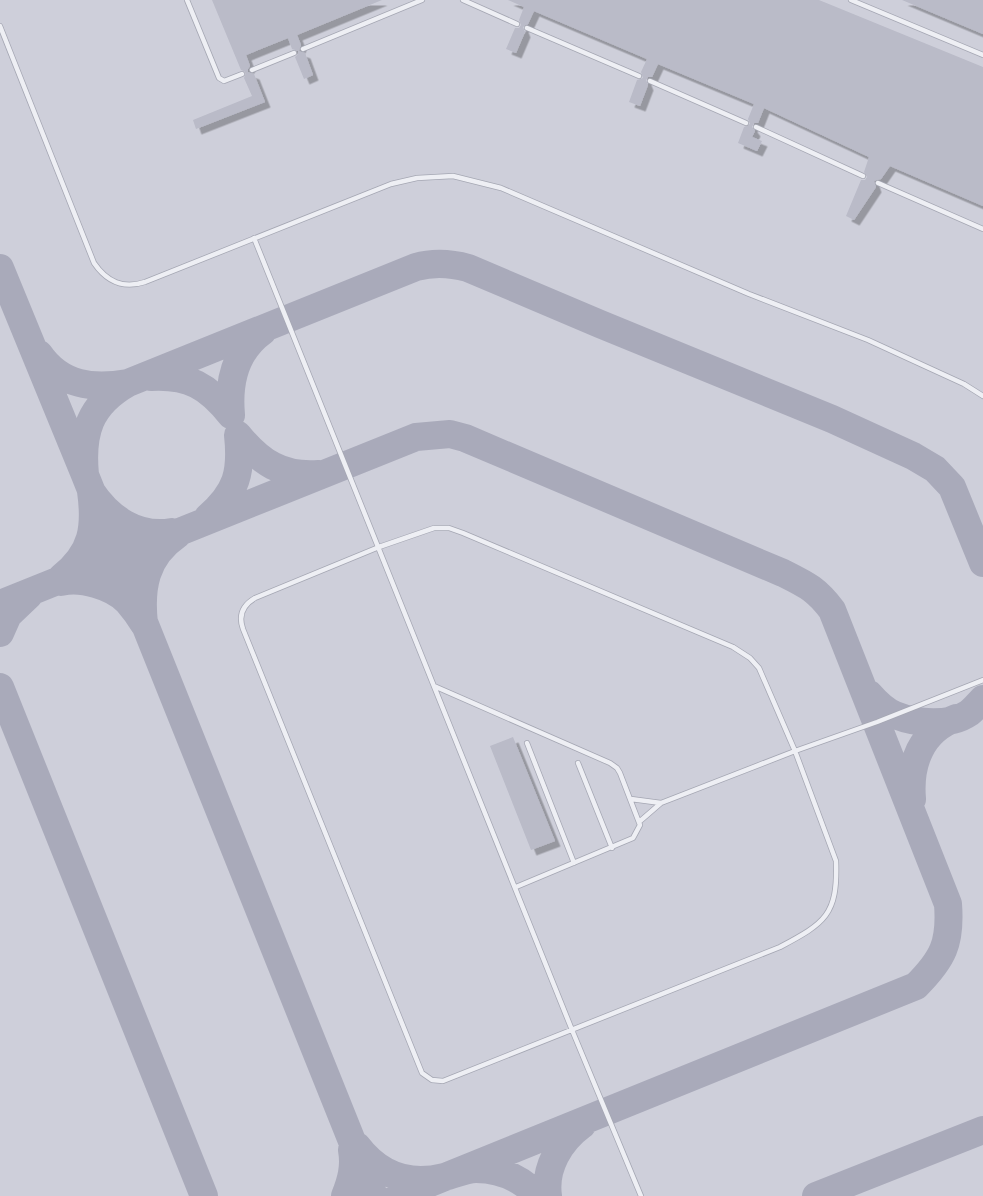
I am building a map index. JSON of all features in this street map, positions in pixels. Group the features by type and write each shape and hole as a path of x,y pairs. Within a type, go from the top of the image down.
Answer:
{"lane":[{"path":"188,0 219,78 224,81 243,74"},
{"path":"303,49 422,0"},
{"path":"463,0 517,24"},
{"path":"851,0 983,55"},
{"path":"0,26 94,263 108,279 119,284 136,284 391,184 436,176 465,178 501,188 749,294 868,340 964,384 983,396"},
{"path":"526,28 639,76"},
{"path":"252,70 294,53"},
{"path":"650,81 746,123"},
{"path":"756,127 863,176"},
{"path":"878,183 983,229"},
{"path":"254,238 572,1030 641,1196"},
{"path":"434,528 456,530 733,647 750,658 759,669 795,751 836,861 836,893 825,918 811,931 780,947 448,1080 432,1080 422,1072 241,623 242,610 250,601 379,547 434,528"},
{"path":"639,822 661,803 983,680"},
{"path":"434,686 610,763 620,773 639,822 640,829 633,838 516,886"},
{"path":"527,743 574,863"},
{"path":"578,763 612,848"},
{"path":"630,799 661,803"}],"shaded area":[{"path":"0,0 983,0 983,1196 0,1196"}],"building":[{"path":"212,0 382,0 297,35 301,45 299,51 305,53 313,75 304,79 295,57 298,51 292,49 288,38 246,55 250,66 248,72 254,74 265,102 196,129 193,120 252,96 244,78 246,72 241,70"},
{"path":"508,0 819,0 983,67 983,206 890,166 881,179 874,181 876,187 854,220 846,216 861,180 867,177 864,172 869,157 764,108 758,123 754,123 752,127 755,131 752,137 762,141 757,151 738,143 744,127 750,124 748,119 754,104 658,64 652,77 646,80 648,85 640,106 629,102 637,80 643,78 641,72 647,59 534,11 528,24 523,27 525,32 516,53 506,49 515,28 521,25 519,20 524,7"},
{"path":"902,0 983,0 983,34"},
{"path":"513,737 555,841 531,850 490,746"}],"taxiway":[{"path":"85,475 85,446 90,422 104,401 128,383 416,267 448,264 468,268 832,419 913,456 935,469 952,487 983,563"},
{"path":"0,268 374,1196"},
{"path":"231,415 232,379 235,368 246,348 263,331"},
{"path":"39,354 57,373 79,383 102,386 128,383"},
{"path":"151,377 176,378 197,384 223,405 231,415"},
{"path":"0,604 416,437 450,434 465,438 783,573 810,588 832,610 948,904 946,940 933,967 916,986 398,1196"},
{"path":"208,517 225,499 235,481 239,460 238,435 255,453 273,466 294,473 319,474"},
{"path":"62,577 80,558 90,538 93,516 91,491 106,510 125,524 147,532 172,532"},
{"path":"61,582 87,582 113,591 127,601 144,624 144,586 151,563 166,544 177,535"},
{"path":"0,633 8,615 29,595"},
{"path":"0,687 204,1196"},
{"path":"869,694 884,709 895,715 923,722 943,722 961,717 969,713 983,699"},
{"path":"912,799 913,773 920,750 934,731 956,718"},
{"path":"548,1196 547,1186 555,1156 567,1139 582,1125"},
{"path":"816,1196 983,1130"},
{"path":"357,1146 375,1164 396,1176 419,1180 448,1176 468,1170 485,1169 510,1176 538,1196"},
{"path":"345,1196 352,1174 352,1150"}]}
